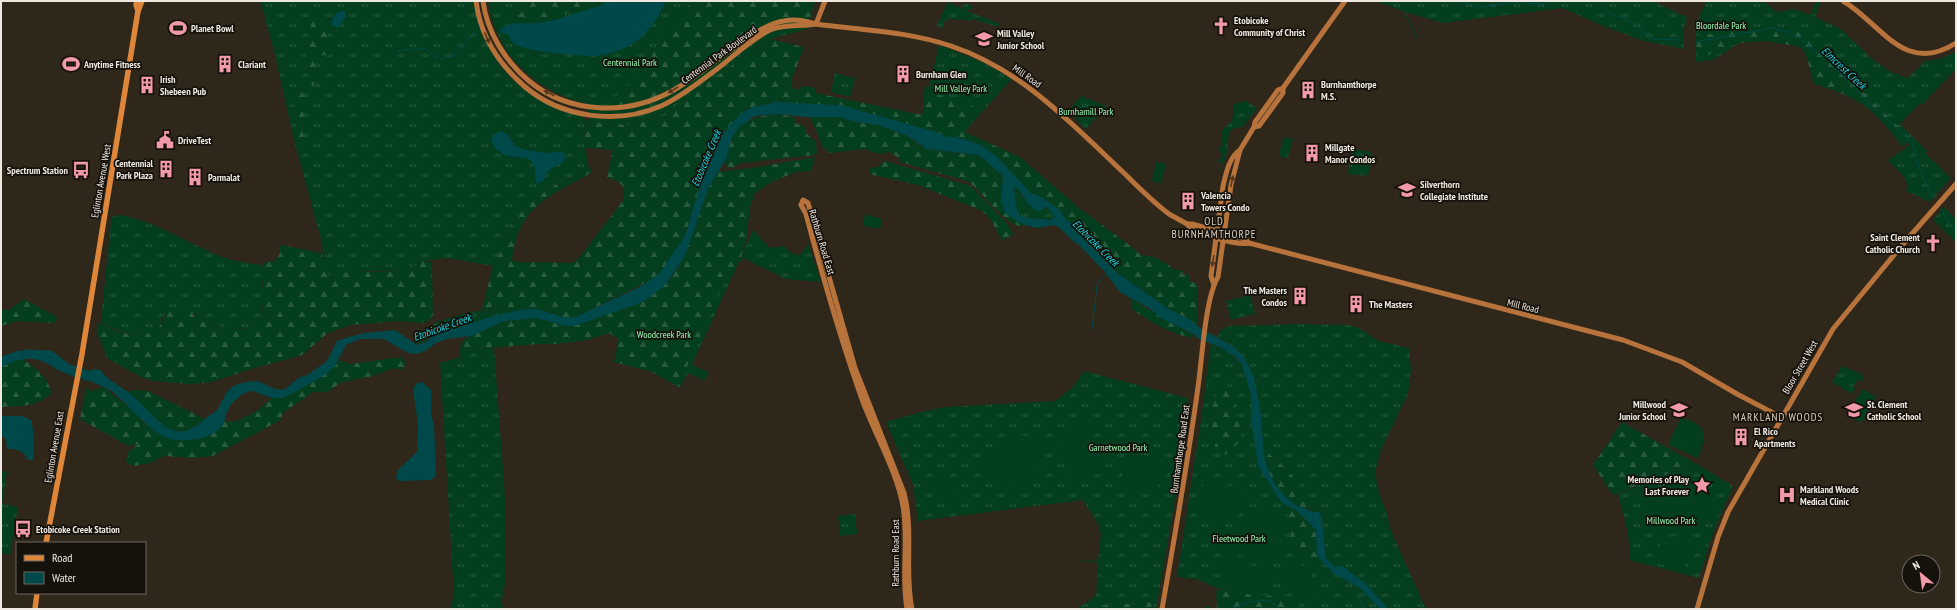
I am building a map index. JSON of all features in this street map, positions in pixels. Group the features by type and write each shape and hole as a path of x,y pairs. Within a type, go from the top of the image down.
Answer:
{"main road":[{"name":"Eglinton Avenue West","path":"137,1 136,6 138,11"},
{"name":"Eglinton Avenue West","path":"82,354 138,11 142,1"},
{"name":"Eglinton Avenue East","path":"46,542 82,354"},
{"path":"34,609 37,594"}],"street":[{"name":"Centennial Park Boulevard","path":"476,1 481,23 488,42 503,65 515,78 528,89 555,105 577,113 596,116 628,115 660,106 700,82 764,33 784,26 816,24"},
{"name":"Centennial Park Boulevard","path":"484,1 488,22 498,45 524,77 539,88 558,98 580,105 602,108 632,106 657,99 672,91 755,34 774,24 793,20 808,20 816,24"},
{"path":"816,24 825,1"},
{"path":"1214,284 1218,277 1231,185 1240,150 1254,127 1255,122 1278,90 1283,88 1345,1"},
{"path":"1843,1 1856,9 1894,44 1907,51 1933,53 1944,50 1956,43"},
{"name":"Mill Road","path":"816,24 920,38 958,48 986,60 1026,85 1048,102 1161,208 1187,224 1245,239 1248,243"},
{"path":"1214,284 1211,276 1227,171 1235,154 1240,150"},
{"name":"Bloor Street West","path":"1697,609 1718,537 1728,512 1781,417 1833,329 1956,184"},
{"name":"Rathburn Road East","path":"907,609 904,587 904,517 900,490 864,404 843,345 806,214 801,205 803,200 808,203 855,368 904,493 908,514 908,577 912,609"},
{"name":"Mill Road","path":"1187,224 1190,229 1224,240 1244,244 1248,243 1645,347 1682,362 1737,394 1781,417"},
{"name":"Burnhamthorpe Road East","path":"1162,609 1183,491 1202,353 1214,284"}],"green space":[{"path":"260,1 475,1 480,23 488,44 510,77 525,90 542,101 562,110 584,116 585,146 589,168 548,189 520,212 493,266 447,258 423,261 406,272 371,271 328,275 324,269 322,243 293,136 275,55"},
{"name":"Centennial Park","path":"488,1 815,1 807,29 770,39 683,99 665,116 628,125 590,122 585,103 572,100 555,92 527,74 517,64 501,42 495,29"},
{"path":"519,1 597,1 594,4 559,16 519,22"},
{"path":"693,1 815,1 810,18 777,18 762,26 712,61 654,98 630,105 607,105 648,65 659,39"},
{"name":"Bloordale Park","path":"1375,1 1652,1 1687,17 1684,30 1684,49 1644,41 1605,27 1563,8 1443,23 1405,12 1418,38 1417,39 1403,11"},
{"name":"Bloordale Park","path":"1707,1 1764,1 1776,12 1795,9 1810,15 1816,1 1821,1 1815,17 1841,29 1871,58 1891,72 1908,78 1925,61 1940,59 1955,52 1956,69 1922,105 1920,103 1900,124 1927,151 1925,153 1951,178 1930,202 1906,191 1907,186 1902,174 1888,160 1910,145 1844,84 1816,62 1791,39 1744,40 1713,60 1696,62 1695,45 1697,23"},
{"path":"948,2 965,10 962,6 963,4 970,4 973,8 967,11 1000,24 998,27 974,19 967,21 962,18 960,21 949,18 945,21 942,29 937,25"},
{"path":"312,20 323,26 332,46 330,55 322,55 316,59 315,81 312,88 306,50"},
{"path":"1782,27 1801,31 1910,138 1903,147 1883,123 1865,106 1844,94 1814,84 1806,55 1802,47 1764,41 1739,43 1698,59 1695,36"},
{"path":"770,39 804,47 791,81 793,89 797,90 803,86 815,88 816,93 922,115 925,103 924,92 954,99 982,111 965,132 1020,157 1079,208 1132,247 1140,255 1155,257 1169,265 1172,269 1183,271 1182,274 1190,275 1190,281 1198,285 1197,326 1189,319 1170,310 1116,272 1077,227 1066,220 1060,210 1041,197 1031,193 996,156 979,144 957,137 946,137 940,133 840,105 776,102 753,107 747,110 739,115 724,132 699,189 685,236 659,275 576,317 568,318 552,314 546,309 554,305 552,304 537,307 482,310 493,266 520,212 548,189 589,168 592,170 589,174 548,197 528,216 515,242 512,260 519,262 572,263 578,259 623,201 623,187 619,182 607,177 613,150 586,148 584,118 590,122 628,125 665,116 683,99"},
{"name":"Mill Valley Park","path":"939,45 982,62 1012,79 965,131 922,116 925,87 929,87"},
{"path":"835,73 855,78 850,97 831,92"},
{"path":"302,92 306,97 301,110 305,115 299,120 304,136 300,140 296,127 300,115 294,103"},
{"name":"Burnhamill Park","path":"1081,96 1107,106 1086,129 1068,111"},
{"path":"1246,101 1257,108 1243,127 1233,129 1230,132 1226,157 1218,175 1222,162 1216,161 1220,159 1222,155 1218,149 1221,146 1221,131 1232,121 1234,104"},
{"path":"779,114 794,117 795,123 804,126 806,133 816,142 817,153 814,155 741,163 730,169 724,162 730,141 739,128 750,120"},
{"path":"810,117 840,117 857,122 878,125 908,136 921,147 931,150 979,155 1003,176 1001,201 1024,226 1017,226 1002,216 973,185 967,181 900,162 899,158 890,152 879,154 864,149 830,153 823,147"},
{"path":"1284,137 1293,139 1288,157 1286,158 1280,156 1279,154"},
{"path":"1352,149 1372,152 1368,176 1348,174"},
{"path":"815,157 811,171 795,172 770,183 755,193 750,207 746,242 741,257 742,260 727,276 683,376 677,385 650,371 614,362 619,339 609,333 588,340 556,344 465,350 462,356 459,356 461,344 465,339 504,321 536,318 558,324 627,308 671,277 685,256 708,189 718,172"},
{"path":"885,161 971,186 1007,224 1014,234 1002,240 989,217 980,210 918,185 869,174 870,168 878,167"},
{"path":"1156,162 1166,164 1161,183 1152,181"},
{"path":"1014,185 1018,188 1026,200 1045,208 1052,212 1055,216 1051,220 1024,217 1020,215 1016,207"},
{"path":"1944,207 1956,219 1956,242 1933,220"},
{"path":"865,214 882,219 880,229 863,226"},
{"path":"120,215 147,222 223,257 262,265 261,278 264,294 261,323 253,327 237,329 196,320 195,314 164,315 156,333 141,335 121,331 101,322 111,220 113,216"},
{"path":"753,230 770,248 784,246 791,253 800,255 808,244 821,282 786,279 741,257"},
{"path":"282,245 322,253 324,269 328,275 352,272 406,272 423,261 431,262 433,315 429,321 421,323 398,321 351,325 328,333 302,355 212,382 191,384 153,381 141,377 107,358 98,335 97,323 127,334 151,333 156,332 168,311 175,308 191,309 196,320 229,328 237,329 253,327 261,323 264,294 261,275 262,267 264,263 276,260 280,253 279,248"},
{"name":"Woodcreek Park","path":"741,257 692,365 708,372 705,381 688,373 680,388 650,371 614,362 619,338 615,336"},
{"path":"1250,295 1255,314 1231,320 1226,301"},
{"path":"1130,298 1168,321 1192,333 1193,337 1180,335 1144,317 1132,309"},
{"path":"24,299 57,317 55,323 18,321 1,326 1,309 9,310"},
{"path":"554,305 546,309 548,312 527,309 504,314 434,335 421,344 413,343 413,335 439,321 470,312"},
{"name":"Fleetwood Park","path":"1298,324 1348,325 1359,328 1379,341 1409,348 1411,370 1408,394 1381,450 1375,472 1379,493 1386,511 1391,531 1426,609 1218,609 1219,589 1196,579 1177,577 1211,343 1230,353 1245,369 1251,394 1251,421 1258,466 1279,499 1289,507 1316,552 1331,565 1326,559 1322,519 1281,480 1264,460 1260,409 1254,380 1249,367 1241,355 1231,345 1217,337 1221,330 1229,326"},
{"path":"494,348 506,509 506,581 501,603 505,609 450,609 454,594 440,363 461,357 465,350"},
{"path":"402,357 406,363 403,370 395,368 372,376 340,383 328,392 313,392 283,413 281,420 213,456 193,458 164,456 150,463 135,466 128,464 126,461 129,451 138,444 128,446 80,419 86,388 93,391 103,387 137,413 143,422 160,434 179,440 193,440 211,435 224,422 237,421 255,412 272,398 283,398 297,391 334,367 338,360 350,364"},
{"path":"23,359 41,374 50,387 52,393 40,401 28,405 1,407 1,367 14,360"},
{"path":"1842,366 1862,374 1861,376 1865,378 1861,382 1859,378 1853,387 1856,388 1852,394 1832,382"},
{"name":"Garnetwood Park","path":"1084,371 1188,398 1182,459 1156,609 1076,609 1096,596 1098,563 1075,560 1098,561 1101,534 1099,526 1083,500 918,521 913,485 886,422 924,411 946,407 1055,401 1072,388"},
{"path":"1222,378 1227,385 1228,394 1236,404 1241,433 1240,441 1228,454 1223,455 1214,449 1217,439 1210,427 1214,401"},
{"path":"1863,389 1876,397 1861,423 1847,414"},
{"path":"133,390 148,391 205,419 193,428 182,431 172,430 163,425 128,392"},
{"path":"1087,418 1107,470 1073,483 1053,431"},
{"path":"1681,418 1690,420 1700,427 1703,432 1703,443 1698,458 1668,445"},
{"path":"1622,422 1695,463 1613,495 1593,465"},
{"path":"1015,435 1027,436 1046,443 1030,492 1026,493 979,472 987,453 991,448 1001,440"},
{"path":"1264,451 1278,461 1300,485 1309,502 1310,510 1289,501 1278,489 1267,466"},
{"path":"1129,453 1167,459 1162,478 1158,485 1147,494 1139,495 1120,489 1127,455"},
{"name":"Millwood Park","path":"1695,463 1733,486 1713,533 1699,578 1629,560 1628,535 1618,494"},
{"path":"1,471 7,472 2,504 18,507 10,555 1,553"},
{"path":"943,478 948,481 956,495 955,501 951,503 945,501 936,487 937,481"},
{"path":"1670,479 1676,479 1719,506 1710,517 1693,530 1674,533 1663,532 1640,525"},
{"path":"1206,482 1244,488 1241,508 1237,515 1225,522 1197,522 1203,484"},
{"path":"1289,507 1297,511 1316,530 1318,556 1313,561 1306,558 1296,547 1290,533 1287,510"},
{"name":"Fleetwood Park","path":"1255,508 1280,508 1283,513 1286,526 1284,540 1281,559 1276,562 1226,553 1222,547 1237,520"},
{"path":"855,514 857,534 840,536 838,516"},
{"path":"1694,534 1684,568 1680,570 1652,561 1660,546 1667,539"},
{"path":"1297,558 1323,590 1305,604 1279,572"},
{"path":"1224,561 1272,569 1268,593 1220,586"},
{"path":"1231,589 1235,593 1280,597 1288,596 1303,609 1214,609 1217,607 1216,591"},
{"path":"1147,602 1153,603 1153,609 1085,609 1108,605"},
{"path":"1206,605 1214,609 1206,609"}],"water":[{"path":"606,1 666,1 651,27 634,43 611,53 595,56 543,52 523,47 513,43 509,35 499,31 503,27 512,24 537,23 561,18 601,6"},
{"path":"341,11 344,11 346,15 337,28 332,24 333,17"},
{"name":"Etobicoke Creek","path":"776,102 840,105 940,133 946,137 957,137 979,144 996,156 1031,193 1041,197 1060,210 1066,220 1077,227 1116,272 1170,310 1189,319 1197,326 1234,347 1245,359 1254,378 1260,407 1265,462 1274,483 1295,505 1314,512 1319,512 1322,519 1326,559 1335,567 1342,566 1366,584 1388,609 1380,609 1360,588 1333,573 1317,556 1316,530 1297,511 1284,504 1279,499 1258,466 1251,421 1251,394 1242,365 1235,357 1220,347 1199,339 1192,333 1162,319 1149,308 1120,292 1104,271 1060,228 1054,225 1038,228 1024,225 1005,213 1001,201 1003,176 979,155 926,149 908,136 878,125 857,122 840,117 805,117 779,114 755,116 740,126 732,137 726,159 708,189 685,256 663,287 643,302 574,326 566,326 536,318 504,321 472,336 447,339 436,343 425,351 416,354 408,353 384,339 360,339 346,345 334,367 326,374 283,398 272,398 252,391 240,396 230,406 224,423 220,428 204,438 178,440 160,434 143,421 111,391 92,382 58,370 38,360 22,359 1,367 1,357 17,351 30,351 89,371 95,369 100,370 108,378 131,394 166,427 174,431 183,431 193,428 216,411 226,393 236,385 258,381 274,388 285,389 300,377 306,376 327,361 337,341 345,338 364,333 395,330 417,345 426,342 434,335 505,313 535,309 558,316 576,317 641,286 659,274 685,236 699,189 724,132 739,115 753,107","holes":["1014,186 1031,207 1039,211 1046,207 1055,216 1051,220 1024,217 1020,215 1016,207"]},
{"path":"500,131 506,134 515,145 520,148 545,153 562,152 564,153 565,158 563,162 549,170 542,182 536,183 535,167 530,159 505,155 496,149 491,141 493,136"},
{"path":"422,382 431,390 431,414 434,426 436,475 431,480 399,481 396,478 398,470 417,452 418,424 413,389 417,383"},
{"path":"1,416 22,416 31,420 34,446 33,460 28,460 20,451 7,449 6,439 1,435"}],"waterway":[{"name":"Elmcrest Creek","path":"1458,1 1481,7 1513,2 1542,4 1550,1"},
{"name":"Elmcrest Creek","path":"1599,1 1611,14 1626,19 1654,39 1679,40"},
{"name":"Elmcrest Creek","path":"1696,42 1772,28 1789,32 1800,38 1827,60 1873,107 1912,142 1915,149 1916,161 1933,198"},
{"path":"467,41 476,32"},
{"path":"461,50 465,44"},
{"path":"398,51 425,48 435,57 439,58 450,57 460,51"},
{"name":"Elmcrest Creek","path":"1941,209 1947,220 1956,230"},
{"path":"1092,329 1097,285 1106,274"},
{"name":"Etobicoke Creek","path":"26,353 50,354 66,366"},
{"path":"1361,595 1366,593"},
{"path":"1359,598 1365,609"},
{"path":"1232,609 1247,602 1269,600 1279,609"},
{"path":"1124,609 1130,609"}],"place":[{"name":"Etobicoke Community of Christ","path":"1221,26"},
{"name":"Planet Bowl","path":"178,28"},
{"name":"Mill Valley Junior School","path":"984,39"},
{"name":"Anytime Fitness","path":"71,64"},
{"name":"Clariant","path":"225,64"},
{"name":"Burnham Glen","path":"903,74"},
{"name":"Irish Shebeen Pub","path":"147,85"},
{"name":"Burnhamthorpe M.S.","path":"1308,90"},
{"name":"DriveTest","path":"165,140"},
{"name":"Millgate Manor Condos","path":"1312,153"},
{"name":"Centennial Park Plaza","path":"166,169"},
{"name":"Spectrum Station","path":"81,170"},
{"name":"Parmalat","path":"195,177"},
{"name":"Silverthorn Collegiate Institute","path":"1407,190"},
{"name":"Valencia Towers Condo","path":"1188,201"},
{"name":"Saint Clement Catholic Church","path":"1933,243"},
{"name":"The Masters Condos","path":"1300,296"},
{"name":"The Masters","path":"1356,304"},
{"name":"Millwood Junior School","path":"1679,410"},
{"name":"St. Clement Catholic School","path":"1854,410"},
{"name":"El Rico Apartments","path":"1741,437"},
{"name":"Memories of Play Last Forever","path":"1702,485"},
{"name":"Markland Woods Medical Clinic","path":"1787,495"},
{"name":"Etobicoke Creek Station","path":"23,529"}],"district":[{"name":"OLD BURNHAMTHORPE","path":"1214,227"},
{"name":"MARKLAND WOODS","path":"1778,417"}]}
